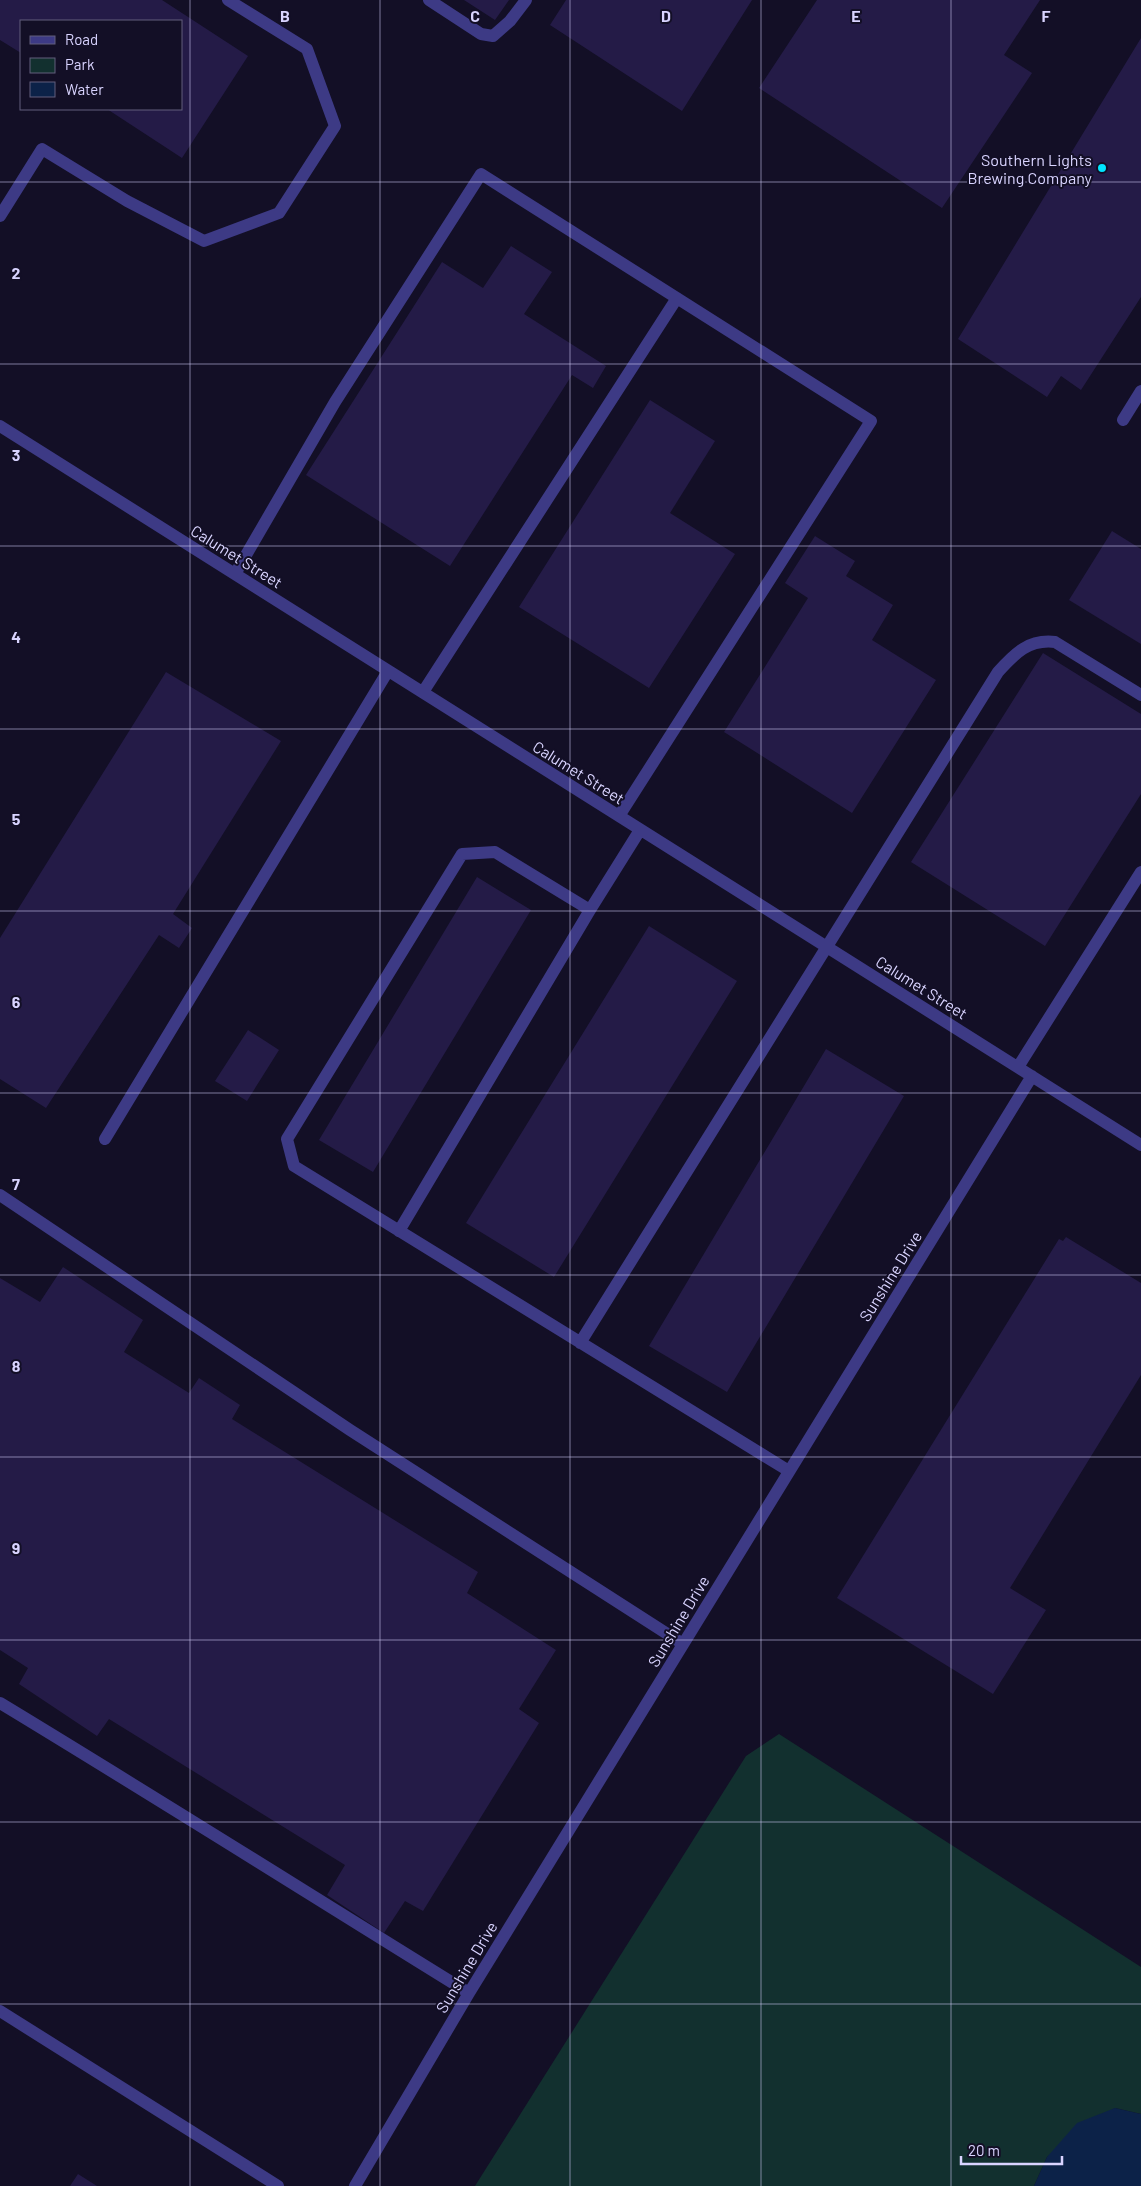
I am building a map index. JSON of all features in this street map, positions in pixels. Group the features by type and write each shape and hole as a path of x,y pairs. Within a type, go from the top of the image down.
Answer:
{"street":[{"path":"0,216 42,148 126,201 204,241 279,213 335,126 307,49 228,0"},
{"path":"429,0 481,34 493,36 506,25 526,0"},
{"path":"235,574 336,402 481,174 871,421 619,816"},
{"path":"423,692 677,298"},
{"path":"1123,420 1141,391"},
{"name":"Calumet Street","path":"0,426 1141,1145"},
{"path":"580,1343 829,947 998,672 1016,652 1028,644 1043,641 1055,642 1141,695"},
{"path":"105,1139 388,671"},
{"path":"399,1231 590,910 640,830"},
{"path":"590,910 495,852 462,854 287,1139 294,1166 789,1471"},
{"path":"1018,1067 1141,872"},
{"name":"Sunshine Drive","path":"355,2186 469,1993 1032,1076"},
{"path":"0,1195 350,1430 683,1644"},
{"path":"0,1703 185,1815 255,1861 469,1993"},
{"path":"0,2011 278,2186"}],"green space":[{"path":"779,1734 1141,1967 1141,2114 1115,2108 1047,2157 1034,2186 475,2186 746,1756"}],"water":[{"path":"1115,2108 1141,2114 1141,2186 1034,2186 1047,2157 1077,2123"}],"building":[{"path":"0,0 162,0 248,56 182,158 109,110 182,110 182,20 20,20 20,52 0,40"},
{"path":"464,0 509,0 495,20"},
{"path":"566,0 752,0 682,111 550,25"},
{"path":"817,0 1040,0 1004,55 1032,73 942,208 759,88"},
{"name":"Southern Lights Brewing Company","path":"1141,38 1141,297 1081,390 1061,376 1047,397 958,339"},
{"path":"511,246 552,272 524,314 606,366 593,388 572,375 450,566 306,475 442,262 483,288"},
{"path":"650,400 715,441 670,513 735,554 649,688 519,607"},
{"path":"1112,531 1141,549 1141,644 1069,600"},
{"path":"815,536 855,561 846,576 893,605 872,640 936,680 852,813 724,732 808,598 785,583"},
{"path":"1043,653 1141,714 1141,794 1045,946 911,862"},
{"path":"166,672 281,741 173,914 192,928 179,948 159,935 46,1108 0,1079 0,938"},
{"path":"477,877 531,910 373,1172 319,1140"},
{"path":"649,926 737,981 554,1277 466,1223"},
{"path":"248,1030 279,1050 247,1101 215,1081"},
{"path":"826,1049 904,1096 727,1392 649,1346"},
{"path":"1066,1237 1141,1283 1141,1375 1010,1588 1046,1610 993,1694 837,1598 1059,1239 1063,1241"},
{"path":"63,1267 143,1320 124,1352 189,1393 199,1378 240,1405 232,1419 478,1572 467,1593 556,1650 519,1709 539,1723 423,1911 405,1901 384,1933 327,1895 345,1865 109,1719 97,1736 19,1684 28,1668 0,1650 0,1278 40,1302"},
{"path":"78,2174 97,2186 70,2186"}],"place":[{"name":"Southern Lights Brewing Company","path":"1102,168"}]}
